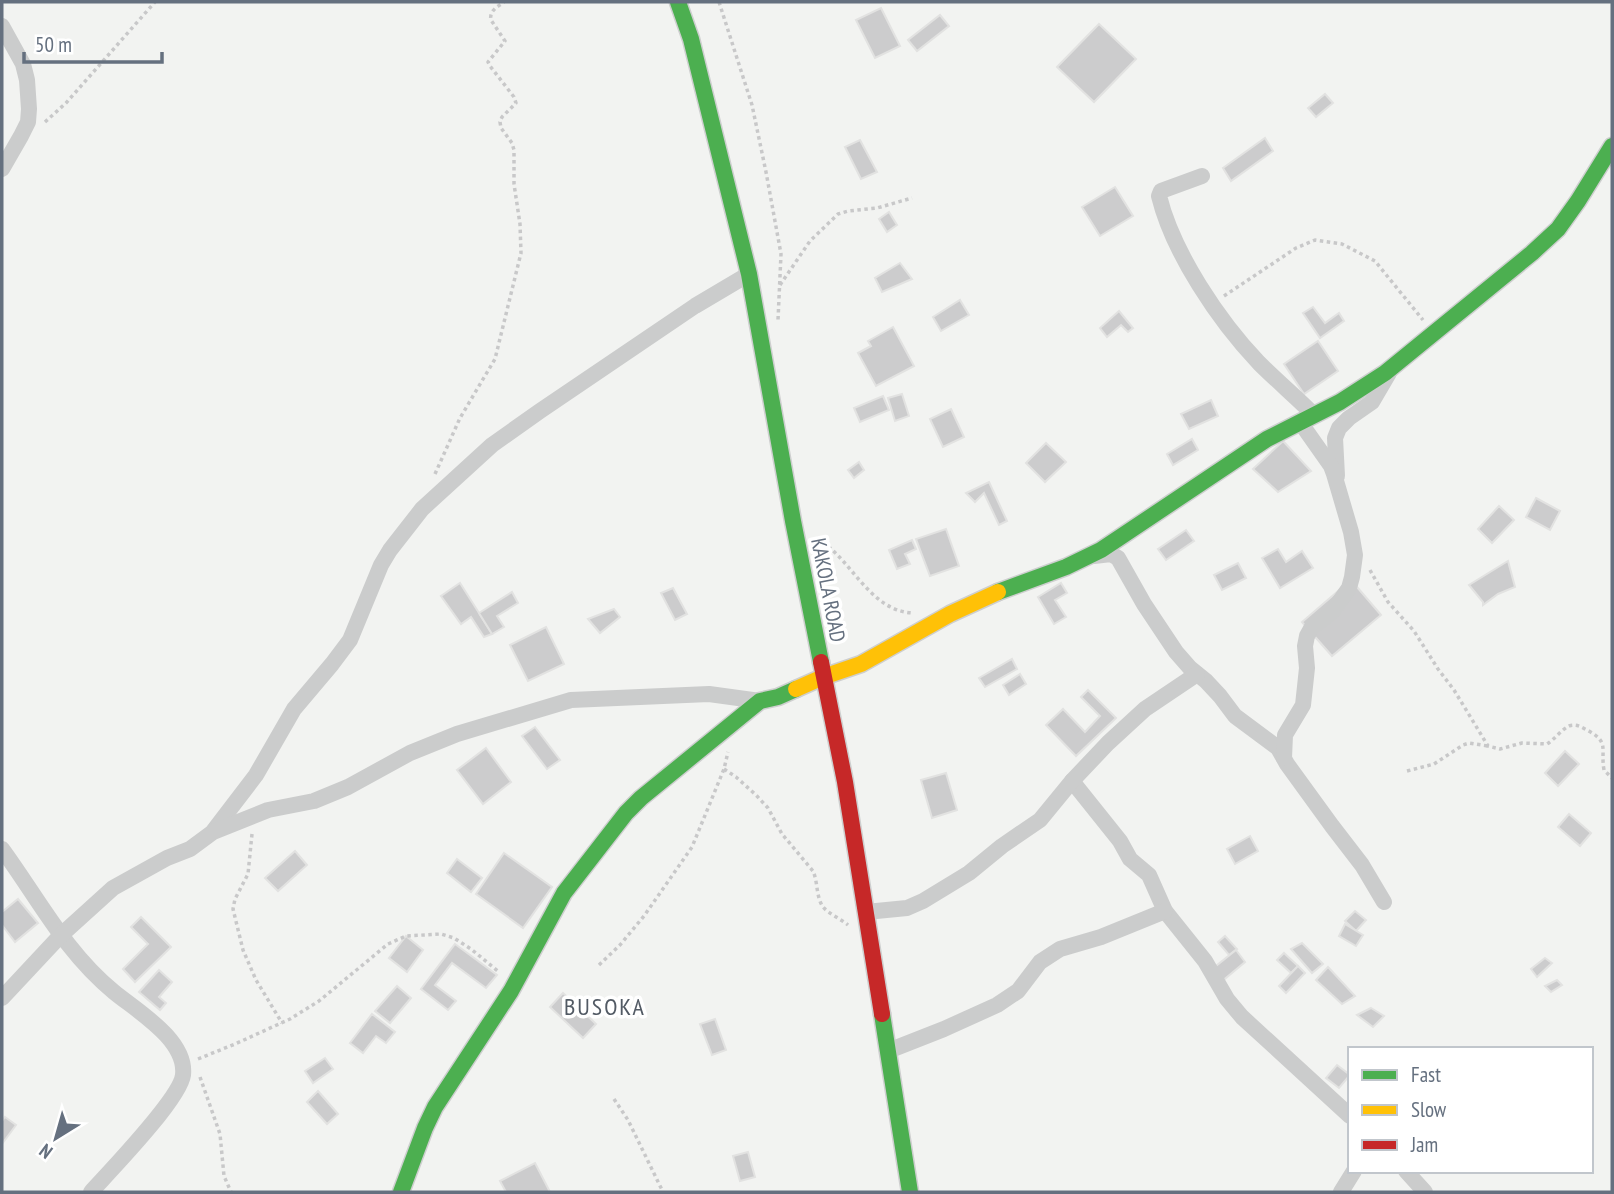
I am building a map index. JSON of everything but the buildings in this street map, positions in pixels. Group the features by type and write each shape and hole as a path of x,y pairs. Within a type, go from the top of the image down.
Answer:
{"street":[{"name":"KAKOLA ROAD","path":"678,2 691,39 749,275 792,516 845,782 910,1192"},
{"path":"2,26 23,64 29,109 28,122 2,169"},
{"path":"212,832 268,810 314,802 410,753 457,733 571,700 709,694 761,701 778,697 861,664 981,599 1066,567 1101,550 1267,439 1340,402 1392,367 1558,229 1612,146"},
{"path":"1202,176 1164,189 1159,197 1166,221 1212,304 1307,419 1338,485 1355,555 1349,588 1332,611 1312,627 1307,636 1303,705 1285,735 1284,758"},
{"path":"2,998 60,936 113,888 167,858 190,849 212,832 256,775 294,709 350,640 381,565 422,509 511,431 695,306 749,275"},
{"path":"1338,485 1335,438 1339,428 1371,402 1392,367"},
{"path":"1088,556 1111,554 1118,558 1176,652 1220,696 1235,716 1278,748 1362,865 1384,902"},
{"path":"866,912 907,908 958,880 1040,820 1108,743 1145,709 1197,674"},
{"path":"401,1192 435,1107 514,985 564,893 625,813 665,777 761,701"},
{"path":"1072,781 1120,841 1130,859 1149,875 1165,911 1205,961 1227,999 1242,1017 1348,1114"},
{"path":"2,849 60,936 89,970 169,1038 181,1059 183,1077 162,1112 102,1186 90,1192"},
{"path":"888,1051 998,1004 1018,991 1040,962 1050,954 1165,911"},
{"path":"1340,1192 1353,1173"},
{"path":"1408,1173 1425,1192"}],"path":[{"path":"39,127 74,95 155,2"},
{"path":"434,475 460,418 495,359 521,253 514,184 514,150 500,122 516,103 488,62 505,41 490,16 504,2"},
{"path":"719,2 754,118 780,254 778,324"},
{"path":"779,286 810,242 838,214 877,208 912,198"},
{"path":"1212,304 1296,248 1315,240 1342,244 1375,261 1434,332"},
{"path":"792,516 811,535 830,546 875,597 891,608 916,613"},
{"path":"1369,569 1388,602 1414,631 1454,690 1488,746"},
{"path":"599,965 644,916 692,847 724,769 737,719"},
{"path":"1407,771 1434,764 1465,744 1500,749 1522,743 1547,744 1573,725 1601,740 1604,747 1604,770 1612,778"},
{"path":"724,769 768,808 782,834 813,871 824,908 870,940"},
{"path":"255,815 248,874 233,909 243,950 256,980 282,1023"},
{"path":"192,1060 290,1020 319,1001 388,944 406,936 441,934 454,938 514,985"},
{"path":"196,1069 220,1134 224,1176 231,1192"},
{"path":"614,1099 628,1120 663,1192"}],"traffic: fast":[{"path":"678,2 691,39 749,274 821,662"},
{"path":"998,592 1066,567 1101,550 1267,439 1340,402 1385,373 1558,229 1612,146"},
{"path":"401,1192 435,1107 511,991 564,893 626,813 760,701 796,689"},
{"path":"882,1014 910,1192"}],"traffic: slow":[{"path":"796,689 861,664 950,614 998,592"}],"traffic: jam":[{"path":"821,662 845,782 882,1014"}],"district":[{"name":"BUSOKA","path":"605,1007"}]}
